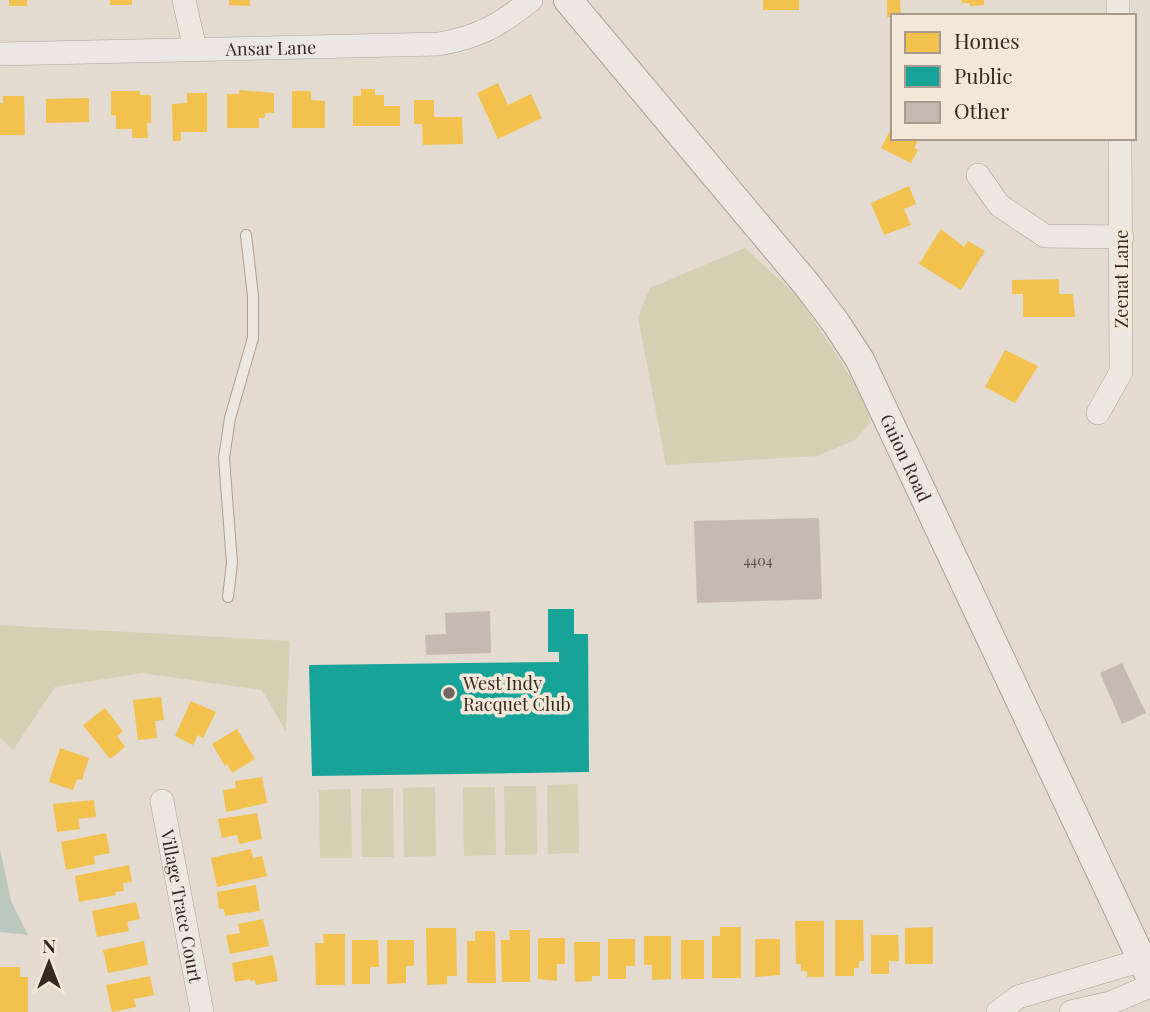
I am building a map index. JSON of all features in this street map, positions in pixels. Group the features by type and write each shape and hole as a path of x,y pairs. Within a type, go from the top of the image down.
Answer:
{"street":[{"path":"184,0 195,49"},
{"name":"Ansar Lane","path":"0,54 439,44 463,40 500,25 531,0"},
{"name":"Guion Road","path":"568,0 819,301 860,360 1147,974"},
{"name":"Zeenat Lane","path":"1098,413 1121,372 1120,140"},
{"path":"978,175 999,205 1045,236 1122,237"},
{"name":"Village Trace Court","path":"162,801 202,1012"},
{"path":"999,1012 1018,998 1147,974"},
{"path":"1071,1012 1110,1003 1147,974"}],"lane":[{"path":"228,597 232,563 224,458 230,418 253,338 253,296 246,235"}],"shaded area":[{"path":"745,248 799,298 860,391 871,422 855,440 817,456 666,465 638,317 650,288"},
{"path":"0,625 290,641 286,732 262,690 142,673 55,687 13,750 0,738"},
{"path":"578,784 579,853 548,854 547,785"},
{"path":"504,786 536,786 537,854 505,855"},
{"path":"435,787 436,856 404,857 403,788"},
{"path":"463,787 495,787 496,855 464,856"},
{"path":"393,788 394,857 362,857 361,789"},
{"path":"351,789 352,858 320,858 319,790"},
{"path":"0,849 11,901 28,935 0,932"}],"building: Homes":[{"path":"9,0 27,0 27,6 9,6"},
{"path":"110,0 132,0 132,5 110,5"},
{"path":"229,0 250,0 250,6 229,5"},
{"path":"763,0 799,0 799,10 763,10"},
{"path":"887,0 900,0 901,14 887,17"},
{"path":"961,0 984,0 984,5 970,6 970,3 962,3"},
{"path":"498,83 508,105 531,94 542,118 498,139 477,93"},
{"path":"361,89 375,89 375,95 384,95 384,106 400,106 400,126 353,126 353,96 361,96"},
{"path":"239,90 274,93 274,113 265,113 265,118 259,118 259,128 227,128 227,94 239,94"},
{"path":"111,91 140,91 140,95 151,95 148,138 132,138 132,129 116,129 116,115 111,115"},
{"path":"292,91 311,91 311,100 325,101 325,128 292,128"},
{"path":"187,93 207,93 207,132 181,132 181,141 173,141 172,104 187,103"},
{"path":"3,96 24,96 25,135 0,135 0,103 3,103"},
{"path":"89,98 89,122 46,123 46,99"},
{"path":"414,100 434,100 434,117 462,117 463,144 423,145 422,124 414,124"},
{"path":"891,129 891,140 918,140 914,148 918,150 911,163 881,148"},
{"path":"909,186 916,204 904,209 911,225 884,235 871,203"},
{"path":"941,229 964,247 968,241 985,251 961,290 919,264"},
{"path":"1059,279 1059,294 1073,294 1075,317 1023,317 1023,294 1012,294 1012,280"},
{"path":"1005,350 1038,366 1015,403 985,387"},
{"path":"161,697 164,720 155,721 157,738 138,740 133,700"},
{"path":"191,701 216,712 203,738 198,735 193,745 175,736"},
{"path":"105,708 123,732 117,736 125,747 110,759 83,725"},
{"path":"237,729 255,759 232,773 212,744"},
{"path":"60,748 89,758 82,780 77,779 73,790 49,782"},
{"path":"262,777 267,803 226,812 223,790 236,788 235,781"},
{"path":"94,800 96,817 78,819 80,829 57,832 53,804"},
{"path":"257,813 262,839 239,844 237,835 222,838 218,819"},
{"path":"106,833 110,853 94,856 95,864 66,870 61,842"},
{"path":"251,849 253,858 262,856 267,876 217,887 211,858"},
{"path":"129,865 132,882 123,883 124,891 79,902 75,876"},
{"path":"256,885 260,911 225,916 224,909 219,909 217,892"},
{"path":"136,902 140,919 127,922 129,931 97,937 92,911"},
{"path":"263,919 269,946 230,954 226,935 240,933 238,924"},
{"path":"835,920 863,920 864,961 859,961 859,968 854,968 854,976 835,976"},
{"path":"795,921 824,921 824,977 807,977 807,971 801,971 801,964 796,964"},
{"path":"720,927 741,927 741,978 712,978 712,936 720,936"},
{"path":"933,927 933,964 905,964 905,928"},
{"path":"426,928 456,928 457,976 447,976 447,984 427,985"},
{"path":"509,930 530,930 530,982 502,982 501,940 510,940"},
{"path":"475,931 495,931 496,983 467,983 467,941 475,941"},
{"path":"323,934 345,934 345,985 316,985 315,943 324,943"},
{"path":"871,935 898,935 899,961 889,961 889,974 871,974"},
{"path":"644,936 671,936 671,979 652,980 652,965 644,965"},
{"path":"538,938 565,938 565,964 557,964 557,981 538,979"},
{"path":"608,939 635,939 635,966 626,966 626,979 608,979"},
{"path":"755,939 780,939 780,975 755,977"},
{"path":"352,940 378,940 379,967 370,967 370,984 352,984"},
{"path":"387,940 414,940 414,966 406,966 406,983 387,984"},
{"path":"681,940 704,940 704,979 681,979"},
{"path":"144,941 148,965 108,973 103,950"},
{"path":"574,942 600,942 600,976 592,976 592,981 575,982"},
{"path":"273,955 278,981 256,985 255,980 250,979 235,982 232,963"},
{"path":"0,967 20,967 20,977 28,977 28,1012 0,1012"},
{"path":"150,976 154,995 134,999 136,1007 112,1012 106,985"}],"building: Public":[{"path":"548,609 574,609 574,634 588,634 589,772 312,776 309,665 559,662 559,652 548,652"}],"building: Other":[{"path":"819,518 822,599 697,603 694,521"},
{"path":"490,611 491,653 426,655 425,635 446,634 445,613"},
{"path":"1122,663 1146,713 1122,724 1100,673"}],"place":[{"name":"West Indy Racquet Club","path":"449,693"}]}
